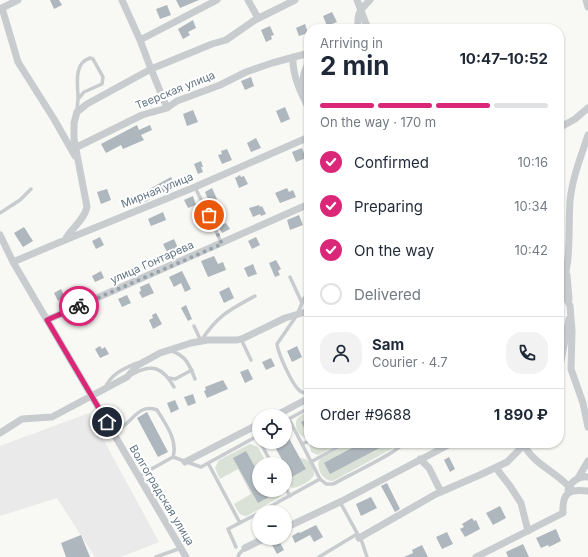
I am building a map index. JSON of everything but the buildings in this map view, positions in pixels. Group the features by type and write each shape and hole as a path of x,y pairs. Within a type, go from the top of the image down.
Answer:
{"street":[{"path":"18,0 2,8 18,62 77,159"},
{"path":"122,0 140,40 167,108"},
{"path":"140,40 217,0"},
{"path":"248,0 258,18"},
{"path":"65,240 85,216 87,208 75,148 74,132 77,112 87,104 151,69 212,44 226,40 247,24 295,0"},
{"path":"357,0 366,24"},
{"path":"358,24 358,15 361,9 370,0"},
{"path":"586,0 588,7"},
{"name":"Тверская улица","path":"75,148 142,115 167,108 177,101 220,85 246,72 304,54"},
{"path":"293,57 294,70 304,98"},
{"path":"302,94 302,81 304,73"},
{"path":"564,125 588,108"},
{"path":"571,369 572,331 567,281 570,200 573,184 588,135"},
{"name":"Мирная улица","path":"13,262 195,187 304,139"},
{"name":"улица Гонтарева","path":"47,320 222,244 304,206"},
{"name":"Волгоградская улица","path":"0,235 13,262 186,557"},
{"path":"564,273 568,257"},
{"path":"564,296 570,306 564,337"},
{"path":"0,433 22,419 52,417 127,376 138,365 148,359 168,350 201,341 241,338 285,318 304,313"},
{"path":"564,358 571,369 583,403 588,427"},
{"path":"288,409 304,401"},
{"path":"185,462 252,428"},
{"path":"292,525 340,502 442,448"},
{"path":"358,536 441,492 496,468 507,462 520,448"},
{"path":"525,448 535,460 570,490 588,491"},
{"path":"420,459 429,468 441,492"},
{"path":"476,557 563,514 563,502 588,461"},
{"path":"496,468 521,503 528,531"},
{"path":"578,478 588,477"},
{"path":"245,548 252,545"}],"lane":[{"path":"77,112 78,73 84,61 90,58 93,59 103,78 102,84 84,92 78,99"},
{"path":"195,187 222,244"},
{"path":"0,213 20,200 31,189"},
{"path":"290,277 302,303"},
{"path":"194,326 201,341 215,322 254,296"},
{"path":"304,298 297,315 277,344 277,348 296,387 301,392 304,392"},
{"path":"241,338 251,360"},
{"path":"168,350 182,356 186,360 195,379"},
{"path":"104,389 113,375 128,366 148,359"},
{"path":"127,376 144,368 150,368 156,369 175,380 192,370"},
{"path":"168,377 174,387"},
{"path":"113,433 143,409 152,408 157,410 171,433 174,452 173,457"},
{"path":"292,417 304,411"},
{"path":"292,428 320,479 326,484 333,484 397,448"},
{"path":"173,457 198,467 252,441"},
{"path":"311,462 337,448"},
{"path":"138,477 173,457"},
{"path":"208,463 240,522"},
{"path":"292,495 320,479"},
{"path":"273,505 288,497"},
{"path":"340,502 367,557"},
{"path":"236,547 228,529 252,516"},
{"path":"319,557 358,536"},
{"path":"156,557 181,548"},
{"path":"238,557 245,548"}],"shaded area":[{"path":"89,413 159,542 121,557 95,557 57,498 0,516 0,446"},
{"path":"304,414 304,437 296,428 296,421"},
{"path":"250,444 252,445 252,449 259,449 263,457 252,457 252,497 279,497 266,505 252,505 252,513 247,516 240,514 234,504 251,494 238,469 220,479 215,468 219,460"},
{"path":"310,448 332,448 318,455 311,452"},
{"path":"340,448 393,448 333,481 329,481 323,477 319,470 320,459"},
{"path":"300,458 309,461 314,475 304,484 292,488 292,477 306,469"}],"way so far":[{"path":"79,306 222,244 209,215"}],"route":[{"path":"79,306 47,320 107,422"}]}
